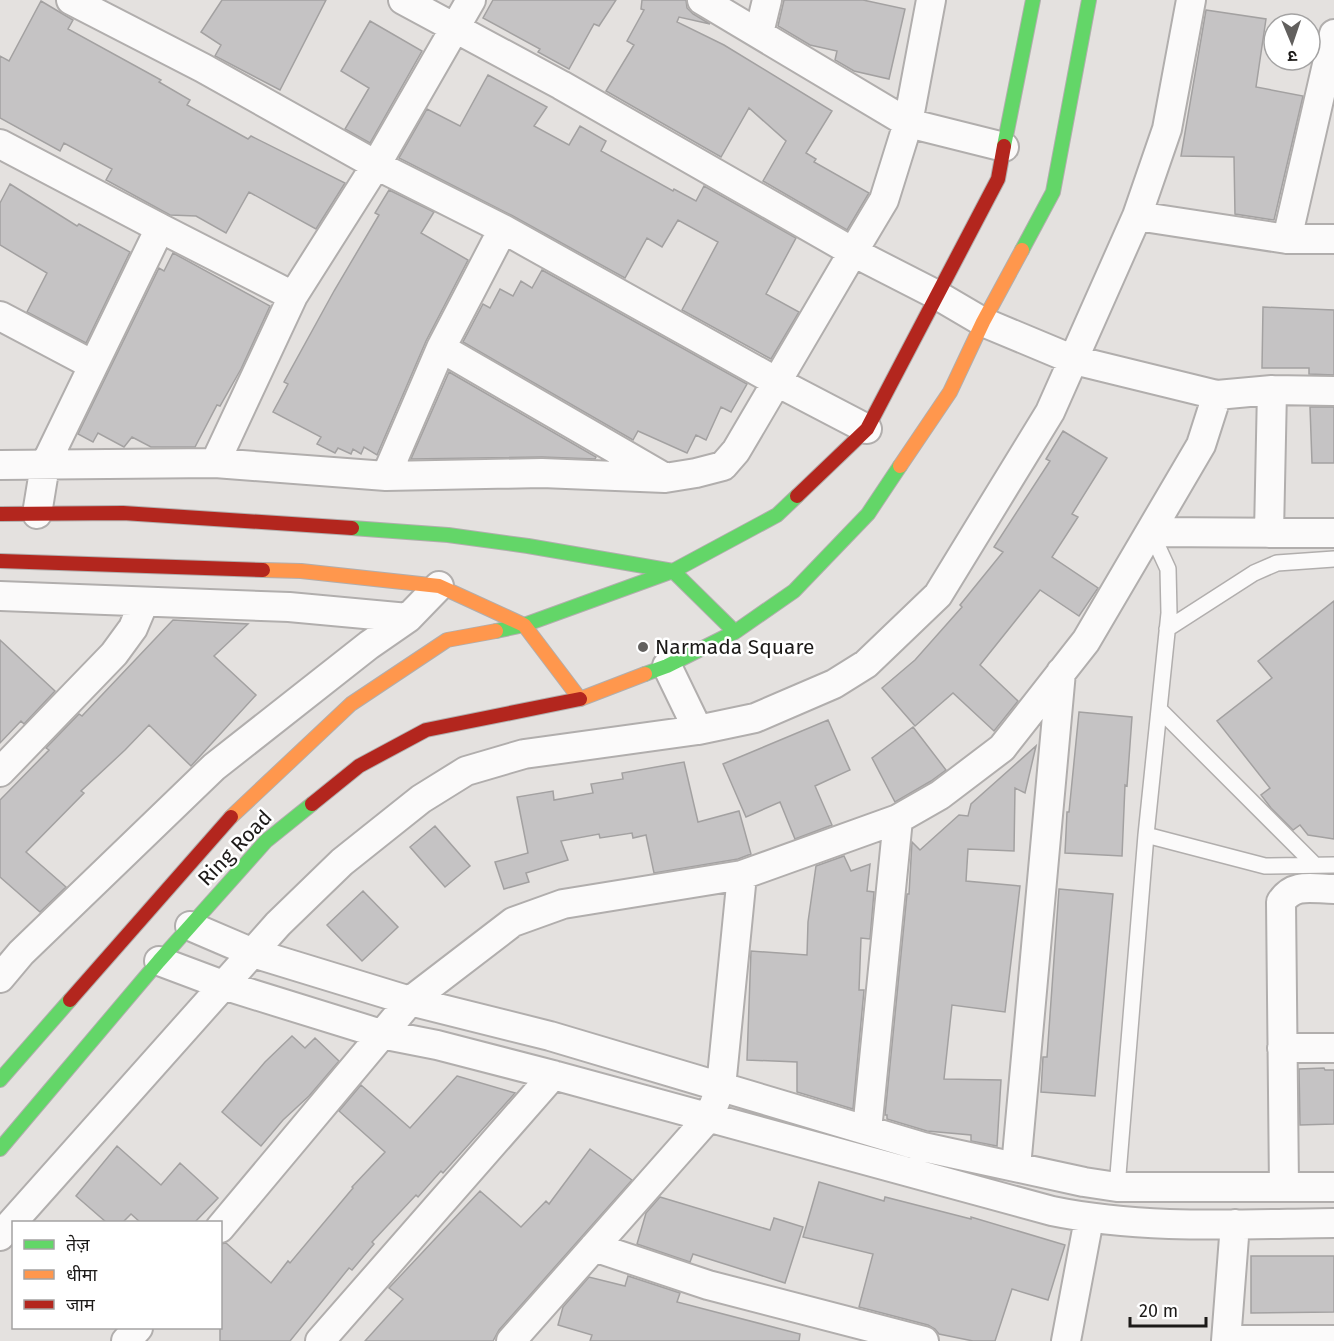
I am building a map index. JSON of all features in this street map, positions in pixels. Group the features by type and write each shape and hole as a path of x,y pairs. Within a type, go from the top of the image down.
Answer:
{"main road":[{"name":"Ring Road","path":"0,1080 228,820 351,704 447,640 524,625 673,571 777,515 867,429 999,179 1033,0"},
{"name":"Ring Road","path":"0,1149 159,961 266,841 359,766 426,730 580,699 667,666 735,632 794,591 868,514 950,392 983,322 1053,192 1089,0"},
{"path":"0,514 123,513 448,535 528,546 673,571 735,632"},
{"path":"0,561 301,571 439,586 524,625 580,699"}],"street":[{"path":"71,0 203,68 376,165 503,229 777,382 867,429"},
{"path":"403,0 561,85 853,252 938,295 983,322 1074,360 1217,395 1272,390 1334,390"},
{"path":"215,463 293,296 376,165 471,0"},
{"path":"702,0 908,123 1005,147"},
{"path":"759,33 767,0"},
{"path":"0,465 215,463 386,476 542,473 665,478 723,466 736,451 884,200 908,123 931,0"},
{"path":"13,1221 278,924 342,862 421,799 466,771 524,754 698,730 755,718 834,684 866,664 939,595 1050,412 1137,216 1167,129 1191,0"},
{"path":"1287,239 1334,34"},
{"path":"0,144 293,296"},
{"path":"1137,216 1287,239 1334,239"},
{"path":"37,514 45,465 160,228"},
{"path":"386,476 441,348 503,229"},
{"path":"0,316 93,365"},
{"path":"441,348 665,478"},
{"path":"1269,533 1272,390"},
{"path":"222,1226 410,1001 513,922 562,904 742,875 898,819 940,795 1002,748 1086,641 1201,445 1217,395"},
{"path":"1151,532 1334,533"},
{"path":"0,978 10,951 214,767 369,645 408,618 439,586"},
{"path":"0,596 289,607 408,618"},
{"path":"0,772 114,654 133,628 144,602"},
{"path":"667,666 698,730"},
{"path":"1016,1167 1061,672"},
{"path":"867,1130 898,819"},
{"path":"511,1341 709,1117 721,1087 742,875"},
{"path":"1284,1187 1281,902 1286,893 1295,888 1334,889"},
{"path":"190,926 253,953 410,1001 550,1036 923,1147 1117,1187 1334,1187"},
{"path":"159,961 223,985 381,1034 437,1045 553,1075 1052,1211 1089,1219 1146,1223 1334,1223"},
{"path":"1282,1048 1334,1048"},
{"path":"320,1341 553,1075"},
{"path":"1249,1187 1241,1224 1226,1340 1334,1340"},
{"path":"1066,1341 1089,1219"},
{"path":"0,1236 12,1222"},
{"path":"594,1247 708,1285 924,1341"},
{"path":"126,1341 137,1329"}],"lane":[{"path":"1117,1187 1146,836 1167,629 1168,569 1151,532"},
{"path":"1167,629 1254,573 1277,563 1334,559"},
{"path":"1159,709 1315,865"},
{"path":"1146,836 1264,866 1334,865"}],"building":[{"path":"222,0 326,0 280,90 215,56 221,45 201,32"},
{"path":"493,0 616,0 599,26 594,24 569,69 538,52 540,49 483,18"},
{"path":"642,0 686,0 687,8 693,14 710,24 679,17 677,22 724,45 832,111 806,153 816,159 814,162 869,193 847,230 763,181 786,141 749,108 721,157 606,91 634,45 627,41 644,10 641,9"},
{"path":"784,0 863,0 905,9 889,79 854,71 835,60 837,51 810,45 778,26"},
{"path":"41,1 73,20 68,29 161,80 159,82 190,100 187,105 248,139 251,136 345,183 316,229 249,192 226,233 196,216 170,215 106,180 112,169 64,143 60,151 0,118 0,56 9,61"},
{"path":"1206,10 1262,18 1262,46 1256,87 1303,96 1274,220 1235,214 1234,157 1181,156"},
{"path":"370,21 422,51 370,143 345,129 369,88 341,71"},
{"path":"488,75 547,107 534,126 569,145 580,126 606,141 601,151 673,191 674,189 696,201 704,186 796,238 766,294 799,312 771,359 682,310 718,242 678,220 662,247 647,238 625,278 511,215 399,158 427,109 460,126"},
{"path":"10,184 77,226 79,224 130,252 86,343 27,312 47,273 0,245 0,203"},
{"path":"389,190 434,212 421,233 468,260 426,341 377,455 364,447 361,454 353,449 351,454 338,448 335,453 317,444 321,437 273,412 288,384 284,382 379,215 375,213"},
{"path":"173,253 270,306 241,369 220,406 217,405 195,447 151,447 132,437 124,447 98,433 93,442 78,434 159,268 164,271"},
{"path":"542,270 747,384 731,412 721,407 706,440 696,435 687,453 638,431 633,440 463,342 483,304 490,308 500,289 513,296 521,281 532,288"},
{"path":"1263,307 1334,310 1334,375 1309,374 1309,368 1262,368"},
{"path":"449,372 596,457 595,459 542,457 411,459"},
{"path":"1310,407 1334,407 1334,463 1312,463"},
{"path":"1063,431 1107,458 1072,514 1078,517 1052,557 1098,588 1079,616 1040,590 980,665 1018,701 994,731 953,693 915,726 882,688 915,660 962,607 960,605 1003,552 994,547 1050,461 1046,459"},
{"path":"1334,601 1334,839 1308,835 1300,825 1293,830 1271,808 1261,795 1270,788 1217,721 1272,678 1258,661"},
{"path":"173,620 248,624 214,656 256,695 191,766 149,725 81,791 84,793 26,852 66,887 40,912 0,877 0,800 49,750 46,748 79,714 82,716"},
{"path":"0,640 55,691 24,724 21,721 0,743"},
{"path":"1079,712 1132,717 1127,786 1125,785 1122,856 1065,853 1067,812 1069,812"},
{"path":"828,720 850,770 815,786 832,825 795,839 780,802 746,817 723,764"},
{"path":"913,727 946,770 895,802 872,758"},
{"path":"1036,746 1025,793 1015,788 1014,851 968,849 966,881 1020,886 1005,1012 952,1005 944,1079 1001,1080 997,1146 971,1141 971,1135 927,1131 887,1119 885,1115 907,894 909,894 912,842 920,850 959,815 968,816 971,804"},
{"path":"684,762 698,822 739,811 751,854 738,859 654,873 646,835 633,838 632,833 600,838 599,834 561,841 568,860 526,873 529,882 504,889 495,862 528,853 517,797 553,791 554,800 593,793 591,784 623,779 622,773"},
{"path":"435,826 470,866 445,887 410,847"},
{"path":"844,856 851,871 870,864 867,891 874,892 870,939 861,938 859,990 864,990 853,1109 797,1092 797,1062 747,1060 751,951 807,955 808,922 816,866"},
{"path":"1059,889 1113,894 1095,1096 1041,1092 1043,1057 1047,1057"},
{"path":"363,891 398,927 362,961 327,925"},
{"path":"292,1036 305,1048 315,1038 339,1061 261,1146 222,1112 265,1062"},
{"path":"1299,1069 1334,1070 1334,1124 1300,1125"},
{"path":"457,1076 515,1093 443,1173 441,1171 418,1197 416,1195 372,1242 374,1244 352,1270 349,1268 290,1341 220,1341 222,1244 226,1243 271,1283 352,1187 385,1152 339,1111 361,1085 410,1128"},
{"path":"117,1146 161,1185 180,1163 218,1198 196,1221 139,1221 131,1214 124,1221 105,1221 76,1196"},
{"path":"590,1149 632,1180 499,1330 493,1341 365,1341 403,1299 389,1288 480,1191 521,1227 546,1201 549,1204"},
{"path":"819,1182 884,1201 885,1197 971,1219 971,1217 1065,1245 1048,1300 1012,1289 995,1341 973,1341 939,1334 928,1325 859,1307 873,1254 803,1237"},
{"path":"660,1197 770,1230 774,1218 803,1227 785,1283 693,1254 690,1262 637,1244 646,1213"},
{"path":"1251,1256 1334,1256 1334,1312 1251,1313"},
{"path":"628,1276 680,1293 677,1302 800,1334 799,1341 590,1341 592,1335 558,1325 563,1307 589,1277 625,1286"}],"traffic: fast":[{"path":"1004,146 1033,0"},
{"path":"1022,250 1053,192 1089,0"},
{"path":"735,632 794,591 868,514 900,466"},
{"path":"352,528 448,535 673,571 777,515 797,496"},
{"path":"496,631 524,625 673,571 735,632 667,666 645,674"},
{"path":"0,1149 159,961 266,841 312,804"},
{"path":"0,1080 70,1000"}],"traffic: slow":[{"path":"900,466 950,392 983,322 1022,250"},
{"path":"263,570 301,571 439,586 524,625 580,699 645,674"},
{"path":"231,817 351,704 447,640 496,631"}],"traffic: jam":[{"path":"797,496 867,429 998,179 1004,146"},
{"path":"0,514 123,513 352,528"},
{"path":"0,561 263,570"},
{"path":"312,804 359,766 426,730 580,699"},
{"path":"70,1000 231,817"}],"place":[{"name":"Narmada Square","path":"643,647"}]}
